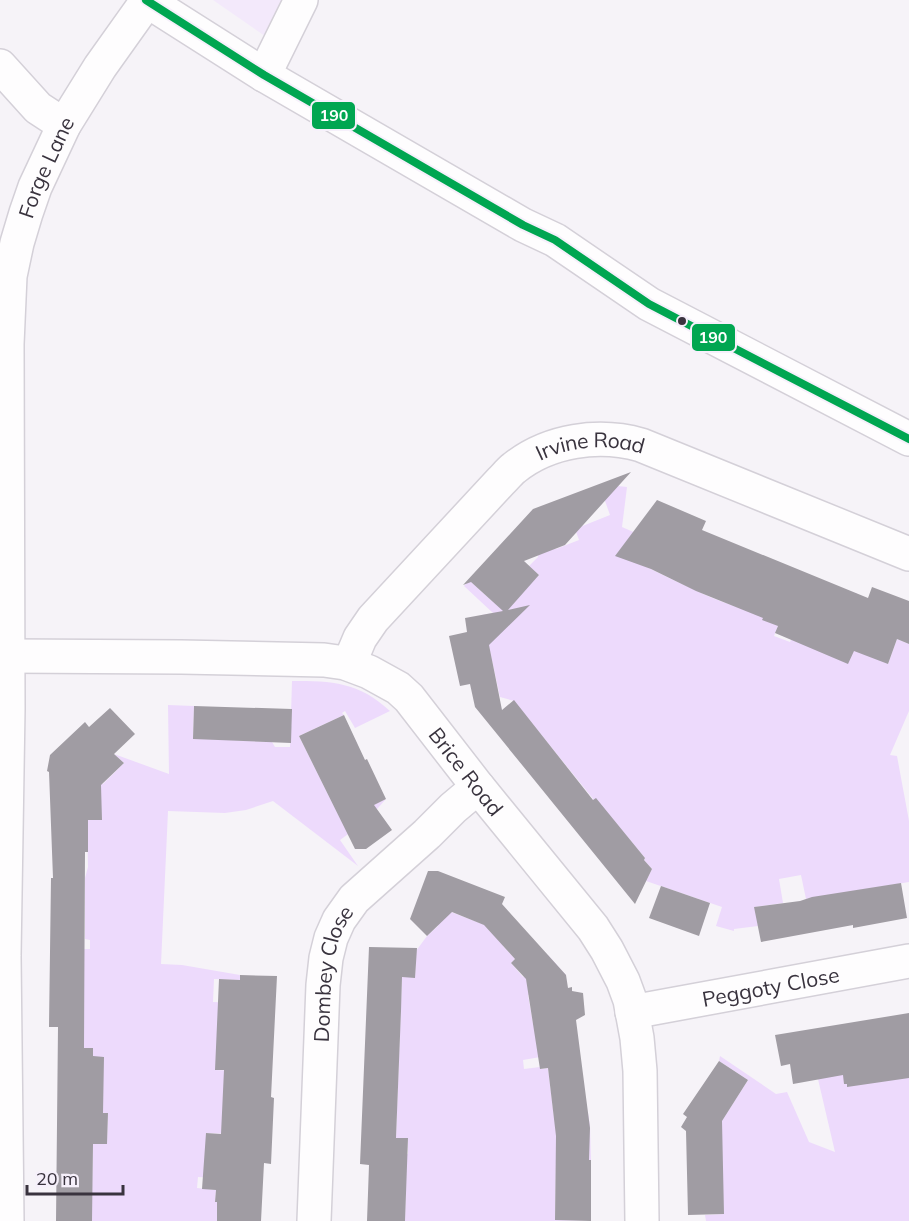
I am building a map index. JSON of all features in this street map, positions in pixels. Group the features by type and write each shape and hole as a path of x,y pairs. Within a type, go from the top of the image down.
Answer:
{"street":[{"path":"146,0 264,75 523,225 555,240 649,304 909,439"},
{"name":"Forge Lane","path":"7,1221 2,956 4,709 8,657 7,344 10,276 17,243 35,187 64,125 146,0"},
{"path":"264,75 301,0"},
{"path":"0,66 38,108 64,125"},
{"name":"Irvine Road","path":"349,664 360,638 373,619 501,481 514,468 530,458 566,443 606,439 641,445 909,554"},
{"name":"Brice Road","path":"8,657 316,659 349,664 382,678 404,693 598,935 621,976 630,1000 640,1061 642,1221"},
{"name":"Dombey Close","path":"314,1221 323,985 331,938 339,920 354,899 478,787"},
{"name":"Peggoty Close","path":"632,1012 909,961"}],"shaded area":[{"path":"213,0 283,0 265,36"},
{"path":"599,484 627,487 622,527 654,541 643,565 716,599 780,621 774,636 790,642 798,624 857,593 846,619 888,664 897,639 909,644 909,711 890,755 897,756 909,821 909,882 806,899 801,875 779,879 783,903 755,907 758,926 734,929 734,931 716,926 722,907 646,881 652,869 644,860 645,858 594,800 514,701 500,697 482,615 493,613 464,586 469,580 492,601 530,584 539,575 529,566 538,557 539,549 556,549 579,540 575,529 610,515"},
{"path":"292,681 344,685 367,694 390,711 355,728 345,711 342,713 344,715 299,736 341,820 386,799 340,840 358,866 273,801 246,810 225,813 168,811 161,964 182,965 240,975 240,980 214,979 213,1002 240,1003 215,1070 239,1071 234,1134 206,1133 220,1178 198,1177 197,1188 216,1190 215,1202 226,1202 217,1221 92,1221 58,1186 92,1186 93,1144 107,1144 108,1113 92,1113 93,1056 67,1048 84,962 50,962 50,950 90,949 90,940 85,939 87,820 102,820 70,776 103,784 124,763 114,754 169,774 168,705 194,706 193,738 272,742 275,747 290,747"},
{"path":"417,899 493,928 504,947 515,959 511,963 523,977 548,955 566,975 536,980 538,993 528,995 533,1023 542,1024 546,1056 523,1060 524,1069 548,1068 554,1117 588,1113 591,1160 556,1161 555,1220 591,1221 405,1221 406,1181 395,1154 408,1154 408,1139 396,1138 402,977 415,977 416,951 438,926 419,905"},
{"path":"720,1056 776,1094 787,1092 809,1142 835,1152 814,1062 909,1078 909,1221 706,1221 705,1215 724,1214 707,1144 748,1080 719,1061"}],"building":[{"path":"631,472 565,545 524,561 539,575 508,610 530,605 489,645 502,710 514,700 593,800 596,798 652,869 635,904 475,707 470,684 460,686 449,636 467,632 465,618 503,611 471,582 463,585 533,509"},
{"path":"657,500 706,521 702,530 868,598 872,587 909,601 909,644 897,639 888,664 854,651 848,664 775,633 778,626 762,620 763,618 696,591 651,569 615,556"},
{"path":"194,706 292,709 291,743 193,739"},
{"path":"110,708 135,734 114,754 124,763 101,785 102,820 88,820 88,852 85,852 84,1048 93,1048 93,1056 104,1057 103,1113 108,1113 107,1144 93,1144 92,1221 56,1221 58,1027 49,1027 51,878 53,878 49,772 47,771 50,755 85,722 89,727"},
{"path":"344,715 386,799 374,805 392,830 366,849 355,849 299,736"},
{"path":"428,871 438,871 505,897 502,904 566,975 568,988 572,987 572,991 583,993 585,1015 576,1020 590,1128 591,1221 555,1220 556,1136 548,1068 540,1069 526,979 511,963 515,959 484,925 452,912 427,936 410,919"},
{"path":"901,883 907,918 853,928 853,925 761,942 754,907"},
{"path":"661,886 710,903 699,936 649,918"},
{"path":"369,947 417,948 415,978 402,977 396,1138 408,1138 405,1221 367,1221 369,1165 360,1164"},
{"path":"240,975 277,976 271,1097 274,1098 271,1164 264,1163 261,1221 217,1221 216,1190 202,1189 206,1133 221,1134 224,1070 215,1070 219,979 240,980"},
{"path":"909,1013 909,1078 847,1087 847,1084 844,1084 843,1075 793,1084 790,1064 781,1066 775,1035"},
{"path":"719,1061 748,1080 722,1121 724,1214 688,1215 686,1131 681,1127 687,1117 683,1114"}],"transit line":[{"name":"190","path":"146,0 264,75 523,225 555,240 649,304 909,439"}]}
